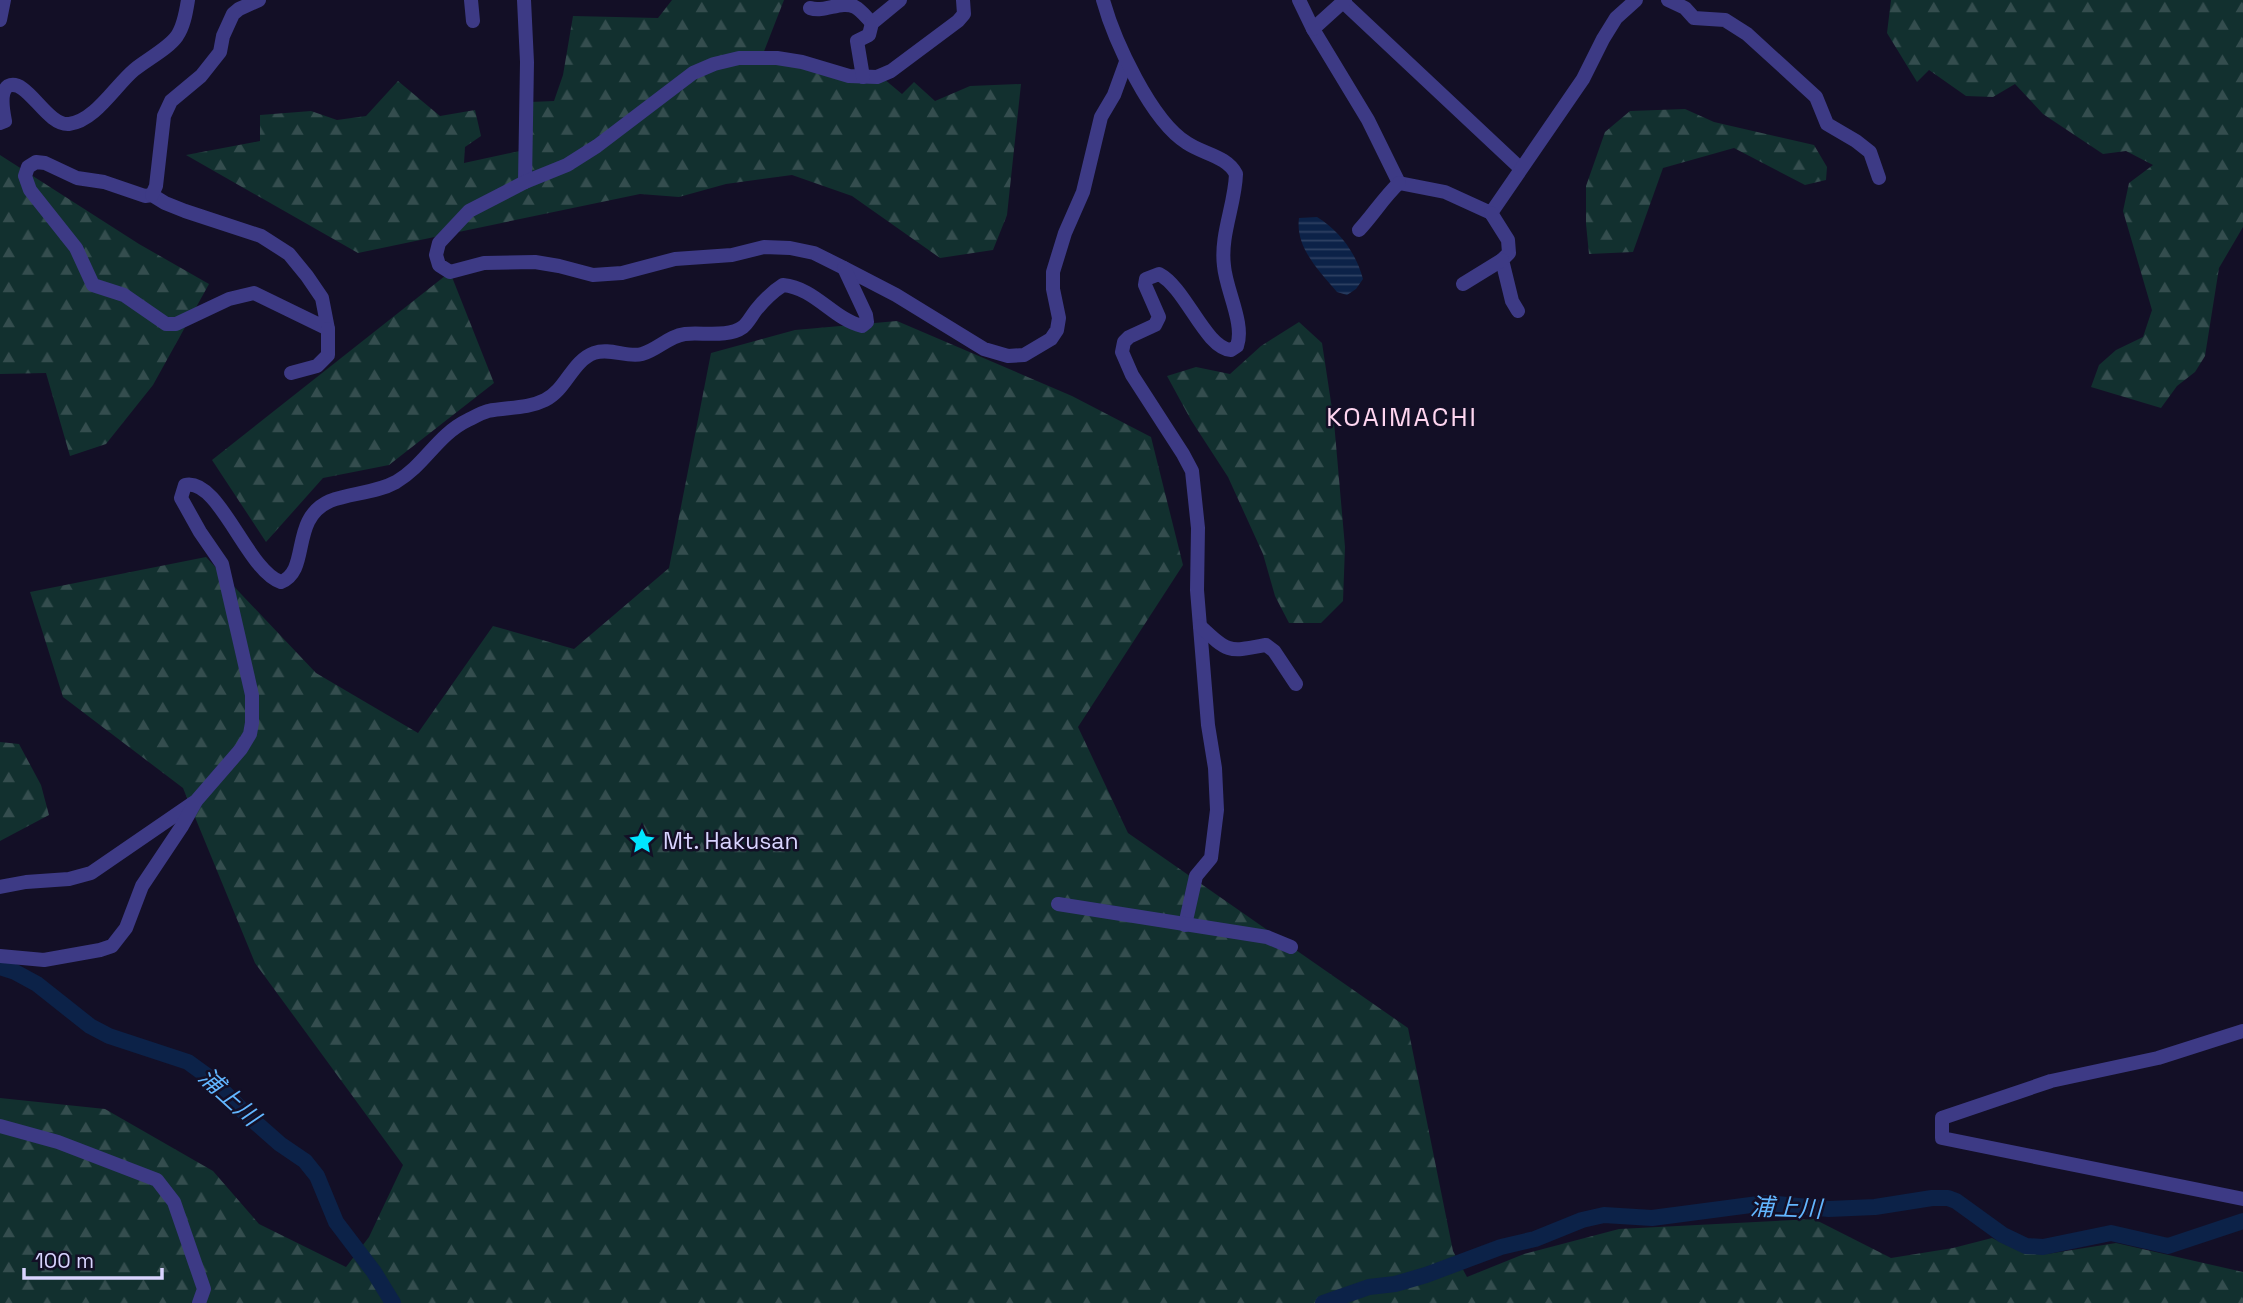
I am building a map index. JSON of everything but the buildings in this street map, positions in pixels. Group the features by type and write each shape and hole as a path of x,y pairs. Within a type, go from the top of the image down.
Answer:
{"street":[{"path":"0,20 4,0"},
{"path":"0,123 5,121 0,98 8,85 23,88 55,121 72,124 89,117 135,69 177,37 186,16 187,0"},
{"path":"152,195 156,186 164,116 171,101 201,76 220,52 223,36 233,14 259,0"},
{"path":"471,0 473,21"},
{"path":"524,0 527,62 525,182"},
{"path":"863,77 857,41 869,35 872,23 900,0"},
{"path":"1102,0 1126,62 1163,123 1186,143 1227,162 1236,174 1223,241 1223,264 1240,329 1237,346 1231,351 1224,350 1214,342 1189,305 1165,277 1159,274 1146,279 1145,285 1158,320 1154,325 1129,337 1124,342 1122,352 1132,375 1192,471 1198,528 1197,590 1217,810 1210,858 1196,876 1185,925"},
{"path":"1299,0 1313,29 1368,120 1399,183"},
{"path":"1491,213 1584,79 1616,18 1636,0"},
{"path":"1668,0 1685,8 1694,18 1725,20 1747,34 1816,97 1827,124 1870,152 1878,178"},
{"path":"1313,29 1344,1 1520,168"},
{"path":"961,2 964,13 958,22 891,71 877,77 849,76 802,62 777,58 739,58 693,73 597,146 567,165 525,182 469,211 439,243 436,255 439,265 450,272 484,263 535,262 593,275 622,273 675,259 732,255 764,247 790,248 814,253 896,295 984,349 1008,356 1024,355 1051,340 1057,330 1059,318 1053,289 1053,272 1065,233 1083,192 1101,117 1114,95 1126,62"},
{"path":"810,8 817,10 847,5 857,7 872,23"},
{"path":"291,373 317,366 328,355 328,329 322,298 289,254 261,236 185,211 152,195 145,196 104,182 77,178 45,163 36,162 28,167 24,176 30,190 76,248 93,285 124,295 166,324 176,324 229,299 254,293 328,329"},
{"path":"1399,183 1445,192 1491,213 1510,246 1509,253 1463,284"},
{"path":"1359,230 1386,195 1399,183"},
{"path":"1502,260 1511,301 1518,311"},
{"path":"0,956 44,960 112,946 126,928 142,886 182,827 196,801 241,749 250,734 252,695 222,564 181,498 185,485 201,488 211,498 227,516 256,562 271,579 281,582 288,579 294,571 304,527 312,514 328,502 396,482 416,467 452,428 486,411 524,407 546,400 559,390 578,365 593,353 609,351 640,354 683,334 718,333 742,328 763,300 783,285 795,286 827,305 851,324 862,326 867,322 866,315 844,268"},
{"path":"1200,626 1224,648 1235,651 1266,645 1274,651 1296,684"},
{"path":"0,887 69,879 91,873 196,801"},
{"path":"1058,904 1267,937 1291,947"},
{"path":"2243,1031 2158,1058 2051,1081 1942,1118 1942,1139 2243,1199"},
{"path":"0,1126 58,1142 157,1180 174,1202 204,1289 199,1303"}],"green space":[{"path":"672,0 784,0 761,59 884,79 902,94 914,82 935,101 970,86 1021,84 1007,215 993,250 940,258 852,196 792,175 726,184 679,197 640,194 358,253 186,155 260,141 260,115 311,111 337,120 366,116 398,81 440,116 475,110 481,136 465,147 464,163 529,149 530,102 554,101 563,75 573,16 658,18"},
{"path":"1891,0 2243,0 2243,227 2219,268 2205,356 2195,372 2177,386 2161,408 2091,387 2099,365 2116,350 2143,337 2152,310 2123,211 2129,183 2153,165 2126,151 2103,154 2043,114 2015,84 1993,97 1966,96 1929,70 1917,82 1887,33"},
{"path":"1685,109 1714,122 1814,145 1827,167 1826,180 1805,185 1734,148 1663,168 1633,252 1589,254 1586,186 1605,132 1630,111"},
{"path":"0,155 139,244 209,284 153,385 106,444 70,456 46,373 0,374"},
{"path":"450,272 494,383 389,465 323,478 266,542 212,460"},
{"path":"897,321 1072,396 1151,437 1183,565 1078,727 1128,833 1408,1028 1453,1251 1467,1277 1524,1254 1619,1229 1814,1219 1891,1258 1953,1248 1992,1238 2013,1248 2047,1254 2116,1243 2243,1272 2243,1303 0,1303 0,1098 105,1109 213,1171 259,1224 346,1267 369,1237 403,1165 255,963 183,788 63,697 30,592 206,557 316,673 418,733 493,626 574,649 669,568 711,353 795,330"},
{"path":"1299,322 1322,343 1334,422 1345,547 1343,601 1321,623 1289,623 1275,596 1263,554 1228,477 1191,420 1167,376 1196,367 1230,374 1261,346"},
{"path":"0,742 19,744 41,785 49,815 0,841"}],"water":[{"path":"1317,217 1340,236 1360,269 1363,279 1356,289 1347,295 1337,292 1323,276 1301,239 1299,218"}],"waterway":[{"name":"浦上川","path":"0,967 37,984 90,1026 109,1036 188,1062 210,1078 280,1144 305,1161 317,1176 336,1222 374,1272 393,1303"},
{"name":"浦上川","path":"1323,1303 1369,1287 1395,1284 1426,1275 1501,1247 1535,1239 1582,1220 1604,1215 1652,1218 1766,1203 1829,1209 1875,1207 1948,1198 2003,1235 2026,1246 2043,1247 2111,1233 2168,1246 2243,1221"}],"place":[{"name":"Mt. Hakusan","path":"642,841"}],"district":[{"name":"KOAIMACHI","path":"1402,417"}]}
